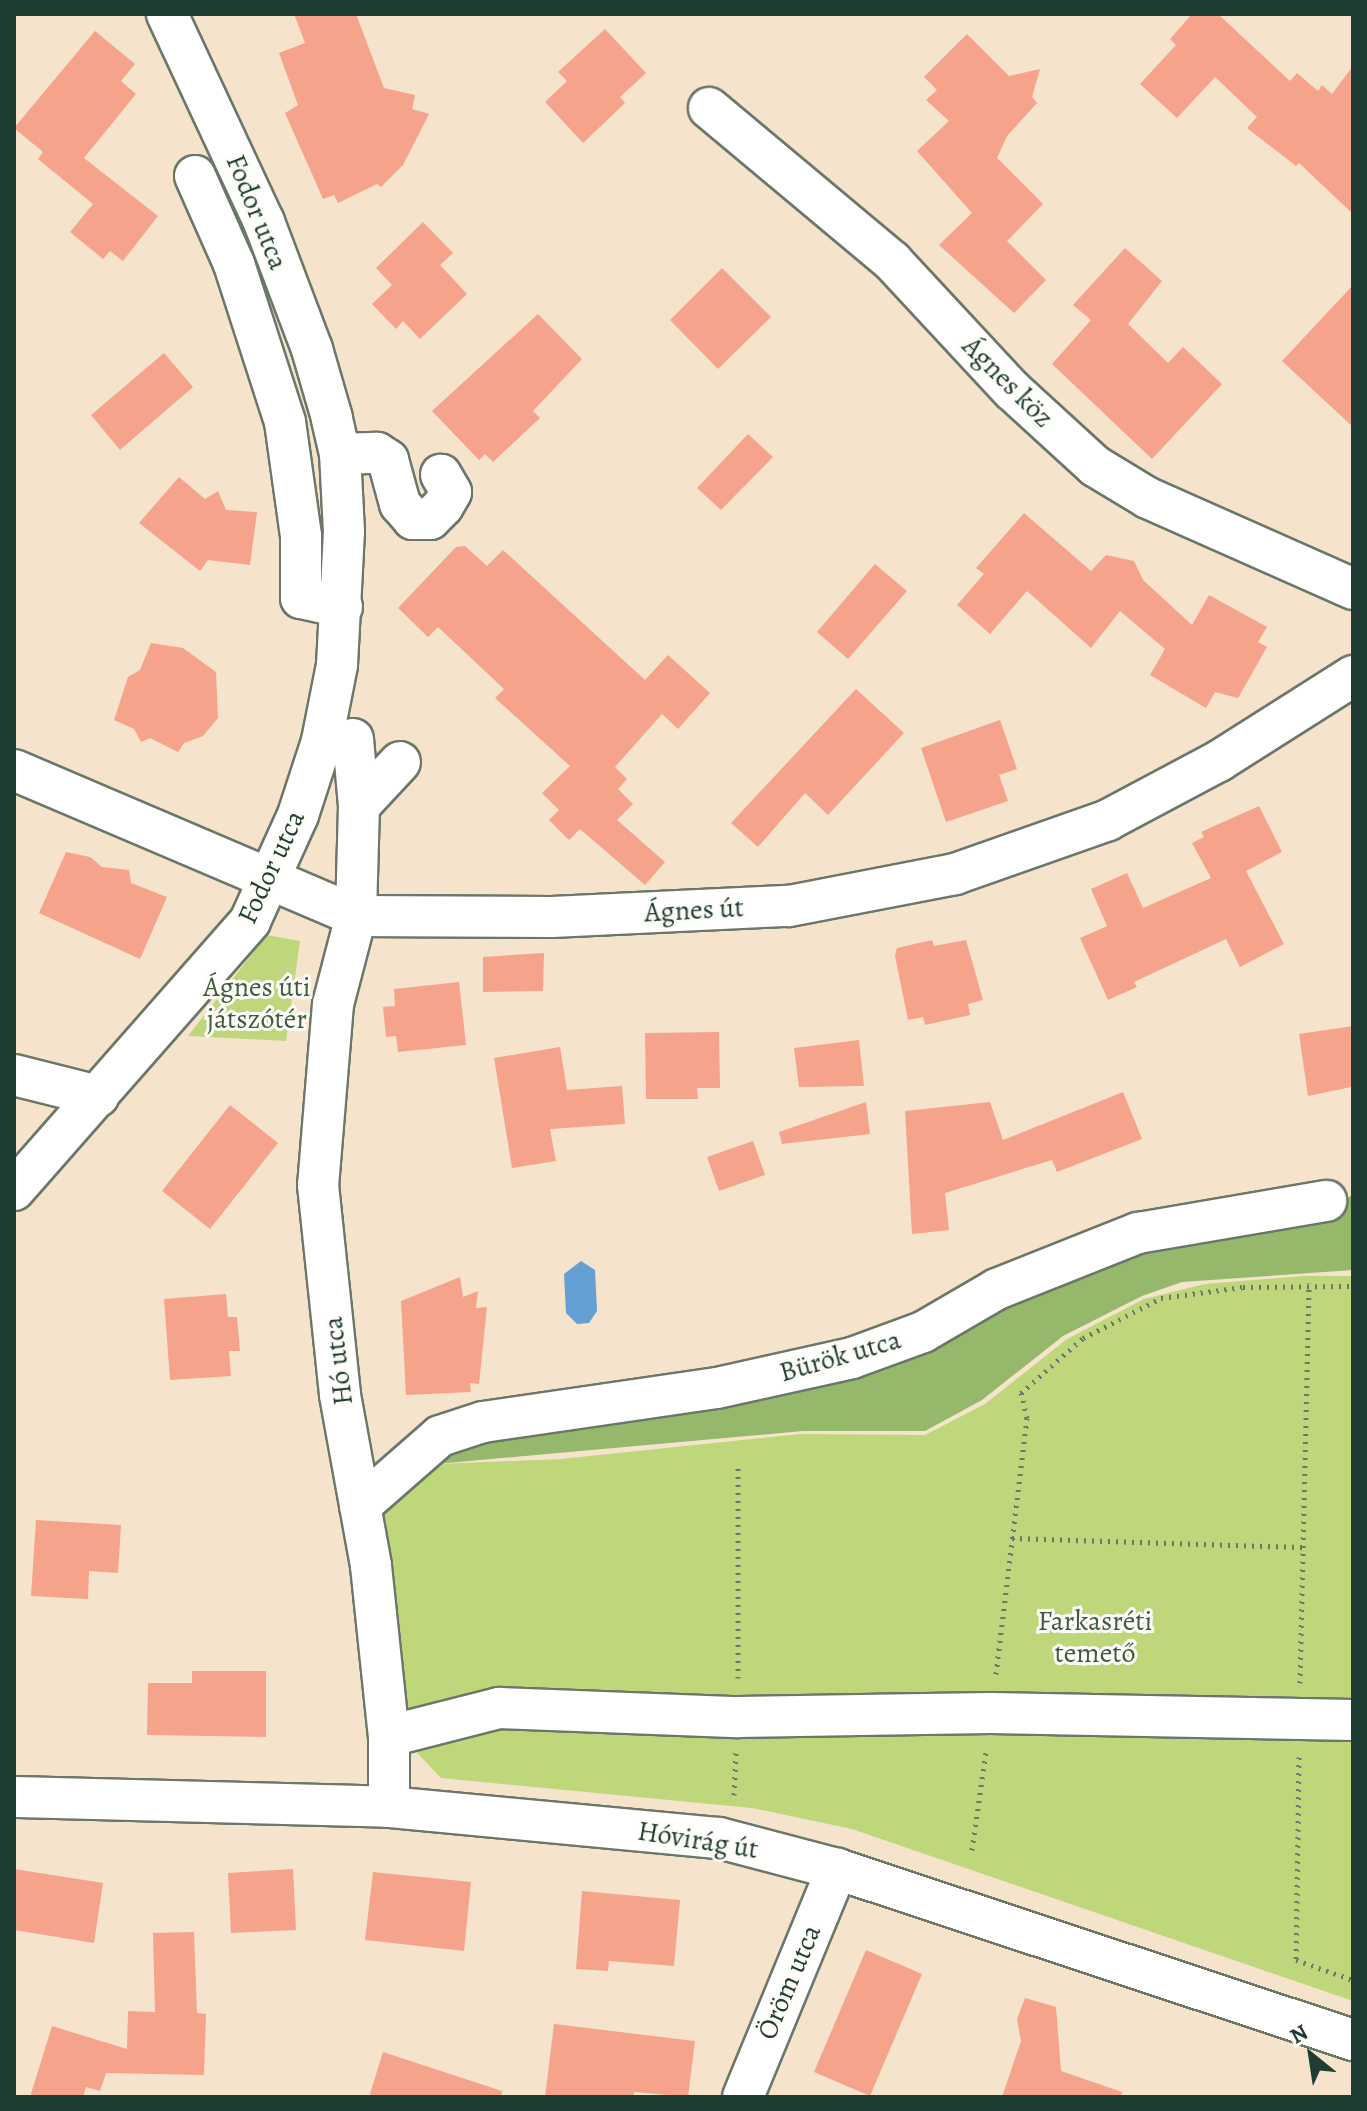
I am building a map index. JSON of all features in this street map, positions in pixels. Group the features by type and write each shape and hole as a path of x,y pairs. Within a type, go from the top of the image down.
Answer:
{"street":[{"name":"Fodor utca","path":"14,1190 250,921 269,882 322,741 342,607 340,454 312,349 264,222 167,14"},
{"name":"Ágnes köz","path":"709,108 892,261 1012,390 1095,466 1148,498 1353,589"},
{"name":"Fodor utca","path":"195,176 234,264 285,422 301,536 301,598 342,607"},
{"path":"340,454 377,453 388,460 400,504 413,519 430,519 443,506 451,492 441,475"},
{"name":"Ágnes út","path":"14,770 269,882 356,916 552,917 789,906 897,888 969,869 1108,820 1219,761 1353,676"},
{"name":"Hó utca","path":"353,739 359,806 356,916 333,1004 318,1185 340,1395 360,1506 389,1736 389,1807"},
{"path":"359,806 400,762"},
{"path":"14,1075 98,1096"},
{"name":"Bürök utca","path":"360,1506 440,1436 483,1422 717,1388 852,1358 923,1332 997,1289 1138,1233 1326,1201"},
{"path":"389,1736 499,1708 738,1717 991,1713 1353,1720"},
{"name":"Hóvirág út","path":"14,1797 389,1807 719,1838 837,1869 1353,2040"},
{"name":"Öröm utca","path":"743,2097 837,1869"}],"path":[{"path":"972,1850 1027,1418 1021,1393 1083,1338 1161,1298 1309,1283 1353,1286"},
{"path":"1309,1283 1296,1960 1353,1980"},
{"path":"734,1795 738,1717 738,1466"},
{"path":"1012,1538 1304,1547"}],"green space":[{"name":"Ágnes úti játszótér","path":"267,935 300,941 286,1041 188,1036"},
{"path":"1353,1194 1353,1270 1182,1282 1142,1296 1063,1336 982,1400 925,1431 803,1431 436,1464 469,1436 716,1396 1129,1245 1324,1217"},
{"name":"Farkasréti temető","path":"1303,1276 1353,1276 1353,2001 852,1829 752,1808 441,1778 390,1724 364,1503 412,1465 561,1459 800,1434 925,1435 985,1404 1067,1339 1144,1299 1205,1284"}],"water":[{"path":"581,1261 595,1270 597,1311 589,1323 577,1324 566,1313 564,1274"}],"building":[{"path":"294,14 356,14 384,88 415,95 412,109 429,114 403,165 381,187 377,184 338,203 334,195 323,199 285,113 298,105 279,53 305,43"},
{"path":"1192,14 1218,14 1290,81 1297,73 1318,91 1322,85 1332,94 1353,66 1353,214 1299,163 1296,166 1247,128 1257,117 1215,77 1177,118 1140,84 1176,45 1170,39"},
{"path":"605,29 646,73 620,97 625,103 583,143 545,102 567,81 558,72"},
{"path":"95,31 135,64 121,81 136,94 84,158 158,216 123,261 110,251 103,259 70,232 93,204 38,159 43,152 14,128"},
{"path":"967,34 1009,76 1040,69 1032,97 1037,103 1007,136 997,158 1043,204 1007,241 1046,280 1014,313 939,245 972,213 917,151 949,121 926,100 937,90 924,77"},
{"path":"423,222 453,253 440,265 467,294 420,339 403,321 396,329 372,304 392,285 376,268"},
{"path":"1125,248 1162,281 1128,324 1168,363 1183,347 1222,384 1152,459 1052,364 1091,320 1073,305"},
{"path":"722,268 771,317 718,369 670,320"},
{"path":"1353,285 1353,427 1282,361"},
{"path":"538,314 582,359 533,411 540,418 493,462 485,454 479,460 432,411"},
{"path":"164,353 193,387 120,450 91,415"},
{"path":"748,434 773,457 721,510 697,488"},
{"path":"179,477 205,499 218,491 226,510 257,512 250,565 208,560 200,571 139,523"},
{"path":"1024,513 1091,571 1106,555 1134,561 1143,580 1192,625 1209,595 1267,627 1258,642 1267,647 1238,698 1215,692 1206,708 1150,675 1165,649 1120,611 1091,648 1027,591 990,634 957,605 984,574 976,568"},
{"path":"465,546 487,566 503,550 645,680 668,655 710,693 678,729 662,714 615,767 627,779 618,789 633,804 617,820 665,862 645,885 580,829 569,840 549,820 559,810 542,793 570,766 495,698 504,689 438,627 428,637 398,608 456,547"},
{"path":"875,564 907,591 848,659 817,632"},
{"path":"151,643 183,648 216,672 218,718 203,736 184,743 178,752 150,738 141,742 134,729 114,720 128,677 140,670"},
{"path":"856,689 904,733 828,815 805,793 758,847 731,823"},
{"path":"1000,720 1017,769 999,775 1008,801 946,822 921,748"},
{"path":"1259,806 1282,852 1246,871 1284,944 1240,967 1226,939 1134,982 1137,987 1108,1000 1080,938 1107,926 1091,889 1127,873 1143,908 1211,878 1192,843 1204,837 1201,832"},
{"path":"66,852 90,857 102,867 129,870 131,883 167,897 140,959 39,913"},
{"path":"932,940 934,946 966,940 983,1000 968,1004 970,1015 925,1025 923,1017 908,1020 895,956 897,948"},
{"path":"544,953 543,991 483,992 483,957"},
{"path":"459,982 466,1045 398,1052 396,1036 386,1037 383,1007 395,1006 394,989"},
{"path":"1353,1026 1351,1087 1308,1096 1299,1034"},
{"path":"719,1032 720,1088 697,1088 698,1099 646,1099 645,1033"},
{"path":"859,1040 864,1086 799,1087 794,1048"},
{"path":"560,1047 567,1090 622,1086 625,1124 550,1129 556,1161 512,1168 494,1058"},
{"path":"1123,1092 1142,1139 1057,1172 1052,1160 945,1193 949,1230 912,1234 905,1111 990,1102 1003,1140"},
{"path":"866,1102 870,1134 782,1144 779,1132"},
{"path":"230,1105 278,1143 210,1229 162,1191"},
{"path":"753,1141 765,1175 719,1191 707,1157"},
{"path":"460,1277 463,1297 478,1291 476,1308 487,1307 479,1384 470,1383 471,1392 406,1395 401,1301"},
{"path":"226,1294 228,1317 237,1317 240,1351 229,1351 231,1376 170,1380 164,1299"},
{"path":"36,1520 121,1525 118,1573 89,1571 88,1599 31,1596"},
{"path":"192,1671 266,1671 266,1737 147,1735 148,1683 192,1683"},
{"path":"14,1869 103,1883 94,1943 14,1930"},
{"path":"293,1869 296,1930 231,1933 228,1873"},
{"path":"373,1872 471,1882 464,1951 365,1940"},
{"path":"582,1891 680,1900 674,1966 609,1961 608,1971 576,1969"},
{"path":"194,1932 197,2013 206,2014 204,2075 106,2073 100,2091 86,2087 83,2097 30,2097 52,2026 127,2049 128,2011 155,2012 153,1933"},
{"path":"866,1950 922,1974 870,2096 814,2072"},
{"path":"1025,1998 1056,2007 1061,2071 1122,2092 1121,2097 1002,2097 1021,2041 1017,2019"},
{"path":"554,2024 695,2041 688,2097 634,2092 634,2097 545,2097"},
{"path":"383,2052 502,2091 501,2097 369,2097"}]}
